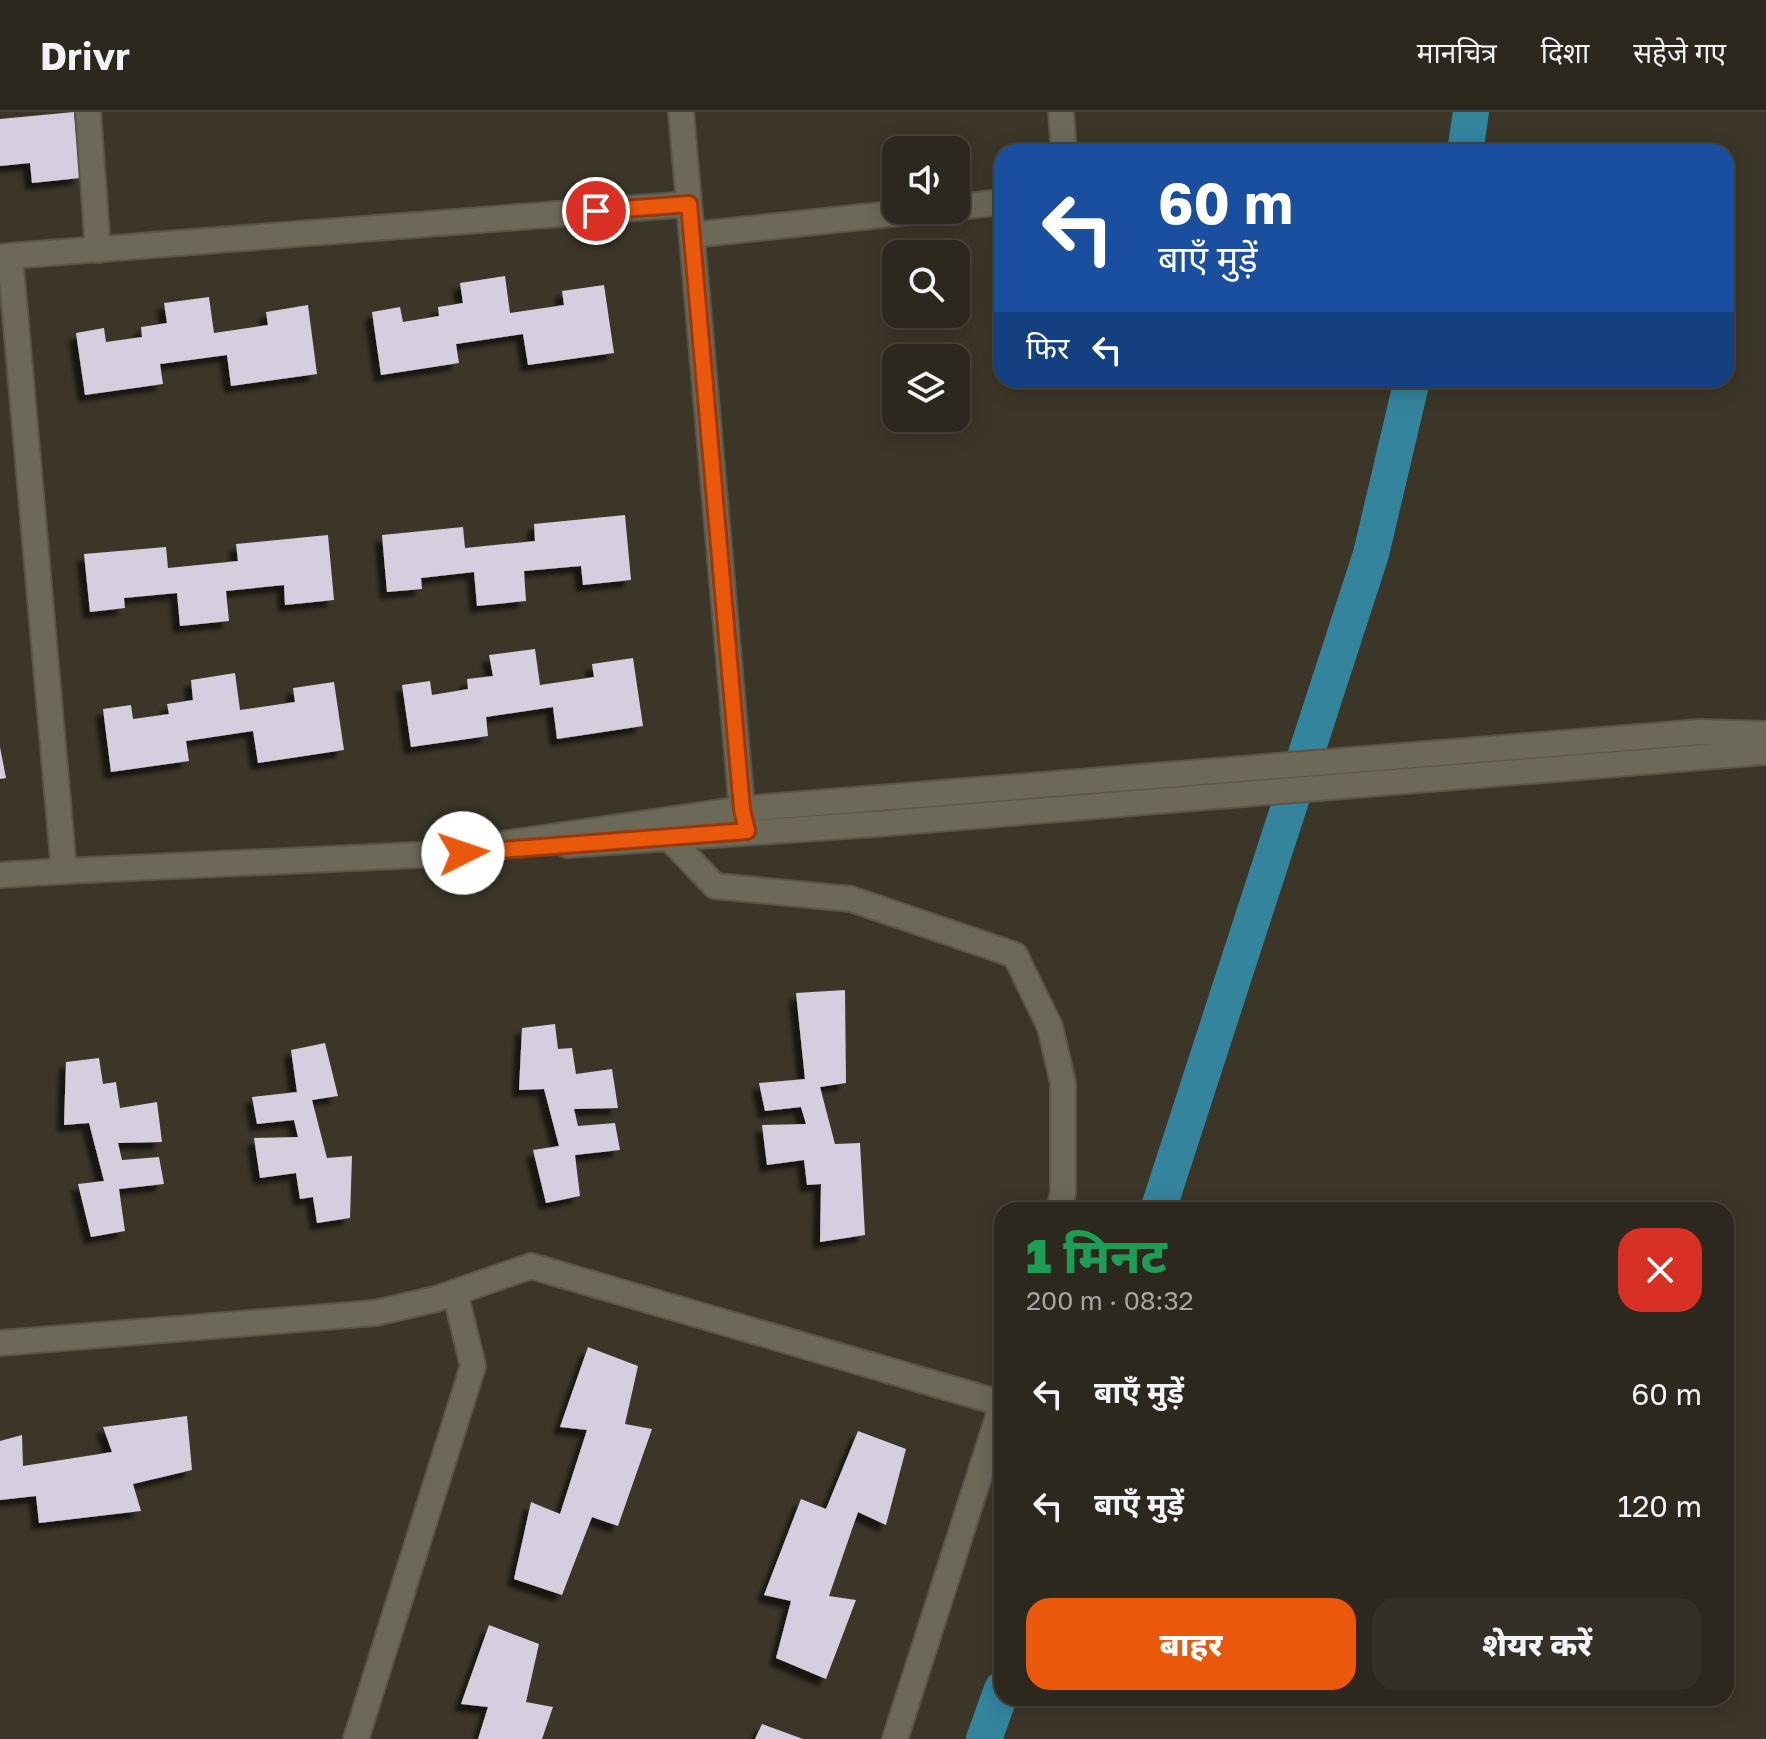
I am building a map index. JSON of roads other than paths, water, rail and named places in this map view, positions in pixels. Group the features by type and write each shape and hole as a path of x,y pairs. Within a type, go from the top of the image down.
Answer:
{"street":[{"path":"88,112 98,250"},
{"path":"681,112 744,820"},
{"path":"1061,112 1063,144"},
{"path":"970,205 994,203"},
{"path":"64,871 5,257 689,204"},
{"path":"692,235 882,215"},
{"path":"441,853 1247,769 1701,732 1766,734"},
{"path":"0,875 441,853 668,837 744,820 875,824 1766,752"},
{"path":"668,837 715,886 851,899 1015,955 1050,1027 1063,1083 1061,1202"},
{"path":"0,1343 375,1313 455,1292 531,1266 994,1401"},
{"path":"356,1739 473,1366 455,1292"},
{"path":"895,1739 994,1409"}],"waterway":[{"path":"1466,144 1471,112"},
{"path":"1161,1202 1371,554 1410,388"},
{"path":"984,1739 996,1706"}]}
